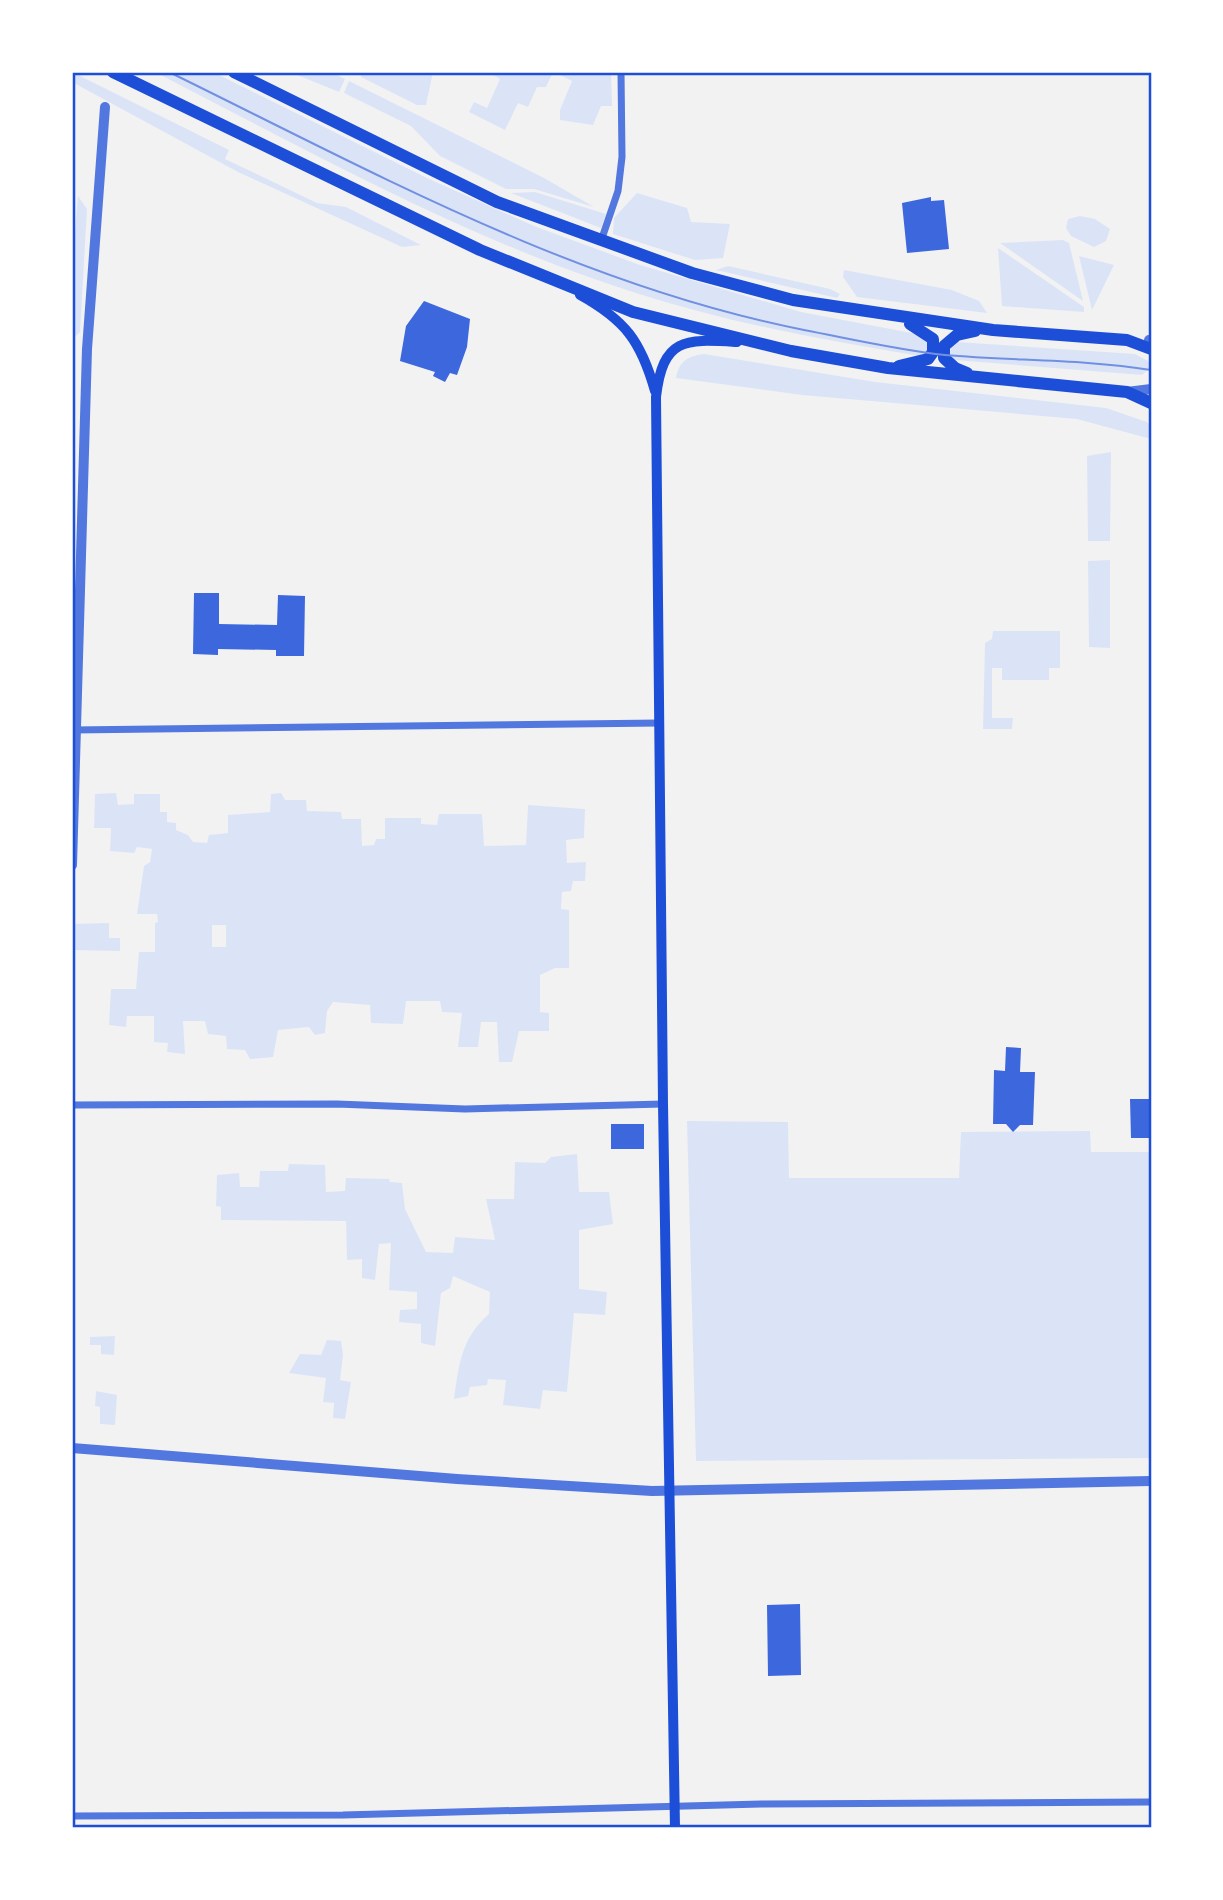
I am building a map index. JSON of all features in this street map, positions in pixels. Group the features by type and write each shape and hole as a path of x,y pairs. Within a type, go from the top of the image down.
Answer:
{"main road":[{"path":"113,72 455,238 583,296 624,326 644,354 656,397"},
{"path":"234,72 497,202 692,273 793,300 895,317 993,330 1151,342"},
{"path":"551,281 632,312 754,343 888,368 1127,392 1151,403"},
{"path":"888,368 928,359 934,344 923,330 895,317"},
{"path":"984,379 948,362 944,358 944,345 957,335 993,330"},
{"path":"675,1828 663,1104 656,397 659,376 666,359 682,343 710,340 754,343"}],"street":[{"path":"601,242 618,191 622,157 621,72"},
{"path":"72,865 86,368 105,107"},
{"path":"1127,392 1151,389"},
{"path":"75,730 660,723"},
{"path":"72,1105 337,1104 465,1108 663,1104"},
{"path":"72,1448 457,1479 670,1490 1151,1481"},
{"path":"72,1816 343,1815 675,1807 1151,1802"}],"shaded area":[{"path":"72,72 229,150 225,159 317,203 346,207 421,245 402,247 238,172 72,82"},
{"path":"155,72 213,72 427,178 534,226 640,265 801,312 917,334 929,341 927,352 920,356 741,322 671,304 573,272 391,193"},
{"path":"290,72 331,72 345,79 339,92"},
{"path":"361,72 433,72 426,105 417,105 361,77"},
{"path":"488,72 553,72 546,87 537,87 528,107 518,103 505,130 469,112 474,102 487,108 500,79"},
{"path":"554,72 611,72 612,106 601,106 593,125 560,120 560,110 572,81"},
{"path":"349,81 544,178 594,207 534,189 506,189 440,156 411,126 344,93"},
{"path":"535,192 606,214 601,228 511,193"},
{"path":"637,193 687,208 691,222 730,224 723,258 695,260 613,234 614,218"},
{"path":"78,196 87,209 80,332 72,340 72,271"},
{"path":"1080,216 1095,219 1110,229 1106,241 1094,247 1071,236 1066,228 1068,219"},
{"path":"1063,240 1069,243 1083,301 1000,243"},
{"path":"998,248 1084,307 1084,312 1002,306"},
{"path":"1079,256 1114,265 1092,310"},
{"path":"728,266 830,289 840,294 837,298 716,270"},
{"path":"844,270 952,290 979,301 987,313 857,297 843,277"},
{"path":"957,342 1135,354 1148,361 1151,367 1142,375 954,360 950,355 951,346"},
{"path":"704,354 875,382 1106,408 1147,422 1151,426 1151,439 1077,419 802,395 676,378 679,367 685,360"},
{"path":"1111,452 1110,541 1088,541 1087,456"},
{"path":"1110,560 1110,648 1089,647 1088,561"},
{"path":"993,631 1060,631 1060,668 1049,668 1049,680 1002,680 1002,668 992,668 992,718 1013,718 1012,729 983,729 985,643 992,639"},
{"path":"116,793 118,805 134,804 134,794 160,794 160,812 167,812 167,822 176,823 176,830 188,835 193,842 207,843 209,835 228,833 228,815 270,812 271,794 281,793 285,800 306,800 307,811 341,812 342,819 361,819 362,846 374,845 376,839 385,839 385,818 421,818 421,824 437,825 439,814 482,814 484,846 526,845 528,805 585,809 584,838 566,840 567,863 586,862 585,881 573,881 571,891 562,892 561,909 569,910 569,968 555,968 540,975 540,1012 549,1013 549,1031 519,1031 512,1062 499,1062 497,1022 481,1022 478,1047 458,1047 462,1013 442,1012 440,1001 406,1001 403,1024 371,1023 370,1005 333,1002 327,1011 325,1033 315,1035 309,1027 278,1030 273,1057 250,1059 245,1050 227,1049 226,1036 208,1034 205,1021 183,1021 185,1054 167,1052 168,1043 154,1042 154,1016 127,1016 126,1027 109,1025 111,989 136,989 139,952 155,952 155,923 158,922 157,914 137,914 144,866 150,862 152,849 137,847 134,853 110,851 111,828 94,828 95,794","holes":["212,925 226,925 226,947 212,947"]},
{"path":"109,923 109,938 120,938 120,951 72,950 72,924"},
{"path":"687,1121 788,1122 789,1178 959,1178 961,1132 1090,1131 1091,1152 1151,1152 1151,1458 696,1461"},
{"path":"577,1154 579,1192 609,1192 613,1224 579,1230 579,1289 607,1292 605,1315 574,1313 567,1392 543,1390 540,1409 503,1405 506,1380 488,1379 487,1385 470,1387 468,1396 454,1399 463,1353 472,1333 489,1314 490,1292 453,1276 450,1288 441,1293 435,1346 421,1343 421,1324 399,1322 400,1310 417,1309 417,1292 389,1290 391,1243 379,1244 375,1280 362,1278 362,1259 347,1260 346,1221 221,1220 221,1207 216,1206 217,1175 239,1173 240,1187 259,1187 260,1171 288,1171 289,1164 325,1165 326,1192 345,1191 346,1178 389,1179 390,1182 402,1183 405,1209 426,1252 453,1253 455,1237 495,1240 486,1199 514,1199 515,1162 545,1163 551,1157"},
{"path":"115,1336 114,1355 101,1354 101,1345 90,1345 90,1337"},
{"path":"327,1340 341,1341 343,1355 340,1380 351,1382 345,1419 333,1418 334,1403 323,1402 326,1378 289,1373 300,1354 321,1355"},
{"path":"96,1391 117,1395 115,1425 100,1424 100,1407 95,1406"}],"building":[{"path":"931,197 931,201 944,200 949,249 907,253 902,203"},
{"path":"424,301 470,319 467,347 457,375 450,373 445,382 433,376 435,372 400,361 406,326"},
{"path":"194,593 219,593 219,624 277,625 278,595 305,596 304,656 276,656 276,650 218,649 218,655 193,654"},
{"path":"1006,1047 1021,1048 1020,1072 1035,1072 1033,1125 1020,1125 1013,1132 1006,1124 993,1124 994,1070 1005,1071"},
{"path":"1130,1099 1151,1099 1151,1138 1131,1138"},
{"path":"611,1124 644,1124 644,1149 611,1149"},
{"path":"800,1604 801,1675 768,1676 767,1605"}],"tram line":[{"path":"169,72 323,149 479,222 638,285 720,310 804,330 927,353 1100,364 1151,370"}]}
